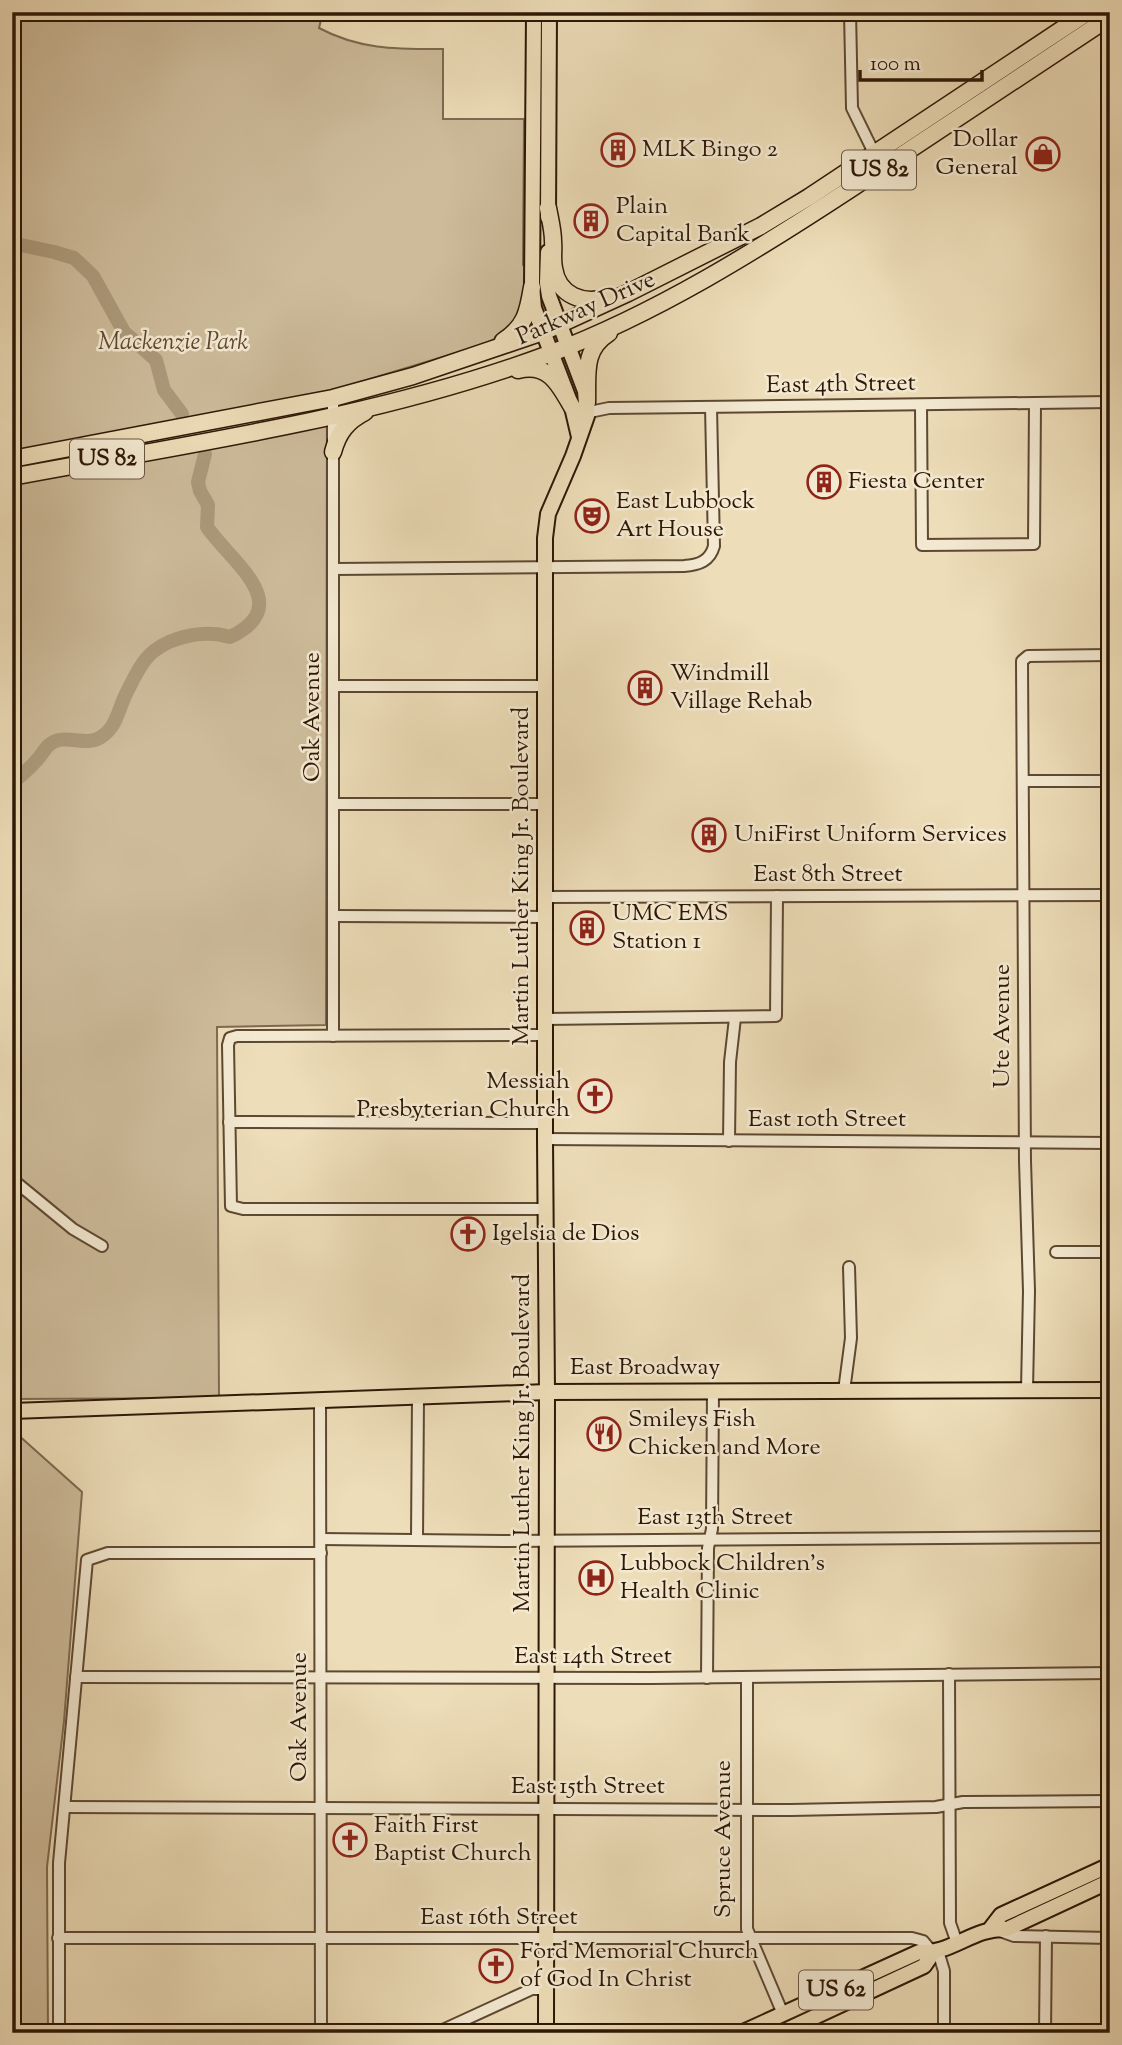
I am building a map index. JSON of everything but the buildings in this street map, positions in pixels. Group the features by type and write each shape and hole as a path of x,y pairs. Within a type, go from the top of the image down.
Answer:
{"highway":[{"name":"Parkway Drive","path":"12,477 378,406 451,387 568,346 641,313 728,267 1088,12"},
{"name":"Parkway Drive","path":"12,459 333,398 465,359 543,332 761,226 878,161 1110,17"},
{"path":"548,208 553,240 553,267 559,284 565,291 573,297 591,301 640,287"},
{"path":"465,359 514,334 525,320 532,287"},
{"path":"580,409 587,366 593,348 601,338 641,313"},
{"path":"451,387 521,369 541,369 553,376 580,409"},
{"path":"333,452 336,439 343,428 353,418 378,406"}],"main road":[{"path":"534,12 534,308 551,353 580,409"},
{"path":"549,12 547,284 568,346 580,409"},
{"name":"Martin Luther King Jr. Boulevard","path":"546,2033 545,538 548,514 579,439 580,409"},
{"name":"East Broadway","path":"12,1411 547,1392 1110,1390"},
{"name":"US 62","path":"991,1928 1001,1915 1110,1865"},
{"name":"US 62","path":"741,2033 919,1952 935,1952 991,1928 1007,1929 1110,1881"},
{"name":"US 62","path":"787,2031 924,1966 935,1952"},
{"name":"Spruce Avenue","path":"783,2014 787,2031"}],"street":[{"path":"850,12 852,108 878,161"},
{"name":"Oak Avenue","path":"333,398 333,1036"},
{"name":"East 4th Street","path":"580,409 1110,402"},
{"path":"921,405 922,545 1034,544 1035,403"},
{"path":"334,569 691,566 706,560 713,550 714,542 711,407"},
{"name":"Ute Avenue","path":"1027,1390 1029,1291 1025,1143 1022,661 1028,656 1110,655"},
{"path":"334,686 545,686"},
{"path":"1023,781 1110,781"},
{"path":"334,804 545,804"},
{"name":"East 8th Street","path":"546,897 1110,895"},
{"path":"545,1019 776,1016 777,896"},
{"path":"334,916 546,916"},
{"path":"729,1141 730,1062 734,1018"},
{"path":"545,1035 237,1036 230,1038 229,1122 231,1206 243,1209 545,1209"},
{"path":"229,1122 545,1123"},
{"name":"East 10th Street","path":"545,1139 1110,1143"},
{"path":"12,1179 73,1229 102,1246"},
{"path":"1056,1252 1110,1252"},
{"path":"844,1391 851,1338 849,1267"},
{"path":"707,1678 713,1390"},
{"path":"417,1540 418,1397"},
{"name":"Oak Avenue","path":"320,1401 321,2033"},
{"name":"East 13th Street","path":"321,1539 1110,1537"},
{"path":"59,2033 59,1863 88,1560 108,1553 321,1553"},
{"name":"East 14th Street","path":"76,1677 707,1678 1110,1672"},
{"path":"949,1674 950,1923 957,1943"},
{"name":"Spruce Avenue","path":"747,1677 747,1929 783,2014"},
{"name":"East 15th Street","path":"65,1807 936,1808 962,1802 1110,1801"},
{"path":"991,1928 1014,1936 1110,1938"},
{"path":"1045,2033 1046,1936"},
{"name":"East 16th Street","path":"58,1938 912,1938 923,1941 935,1952"},
{"path":"935,1952 944,1971 944,2033"},
{"path":"436,2033 532,1989 547,1989"}],"green space":[{"name":"Mackenzie Park","path":"12,12 323,12 319,28 349,41 395,48 443,49 443,119 524,119 523,265 526,297 514,330 482,345 327,392 326,1025 217,1027 219,1398 12,1399"},
{"path":"16,1433 82,1492 64,1721 47,1867 48,2033 12,2033 12,1434"}],"waterway":[{"path":"12,246 21,245 74,258 93,276 124,332 156,360 164,390 182,414"},
{"path":"12,783 55,741 91,741 106,733 113,724 137,672 154,651 171,641 191,635 230,637 249,625 258,611 258,597 253,583 207,527 208,505 198,482 205,454"}],"place":[{"name":"MLK Bingo 2","path":"618,150"},
{"name":"Dollar General","path":"1043,154"},
{"name":"Plain Capital Bank","path":"591,221"},
{"name":"Fiesta Center","path":"824,482"},
{"name":"East Lubbock Art House","path":"592,516"},
{"name":"Windmill Village Rehab","path":"645,688"},
{"name":"UniFirst Uniform Services","path":"709,835"},
{"name":"UMC EMS Station 1","path":"587,928"},
{"name":"Messiah Presbyterian Church","path":"595,1096"},
{"name":"Igelsia de Dios","path":"468,1234"},
{"name":"Smileys Fish Chicken and More","path":"604,1434"},
{"name":"Lubbock Children's Health Clinic","path":"596,1578"},
{"name":"Faith First Baptist Church","path":"350,1840"},
{"name":"Ford Memorial Church of God In Christ","path":"496,1966"}]}
